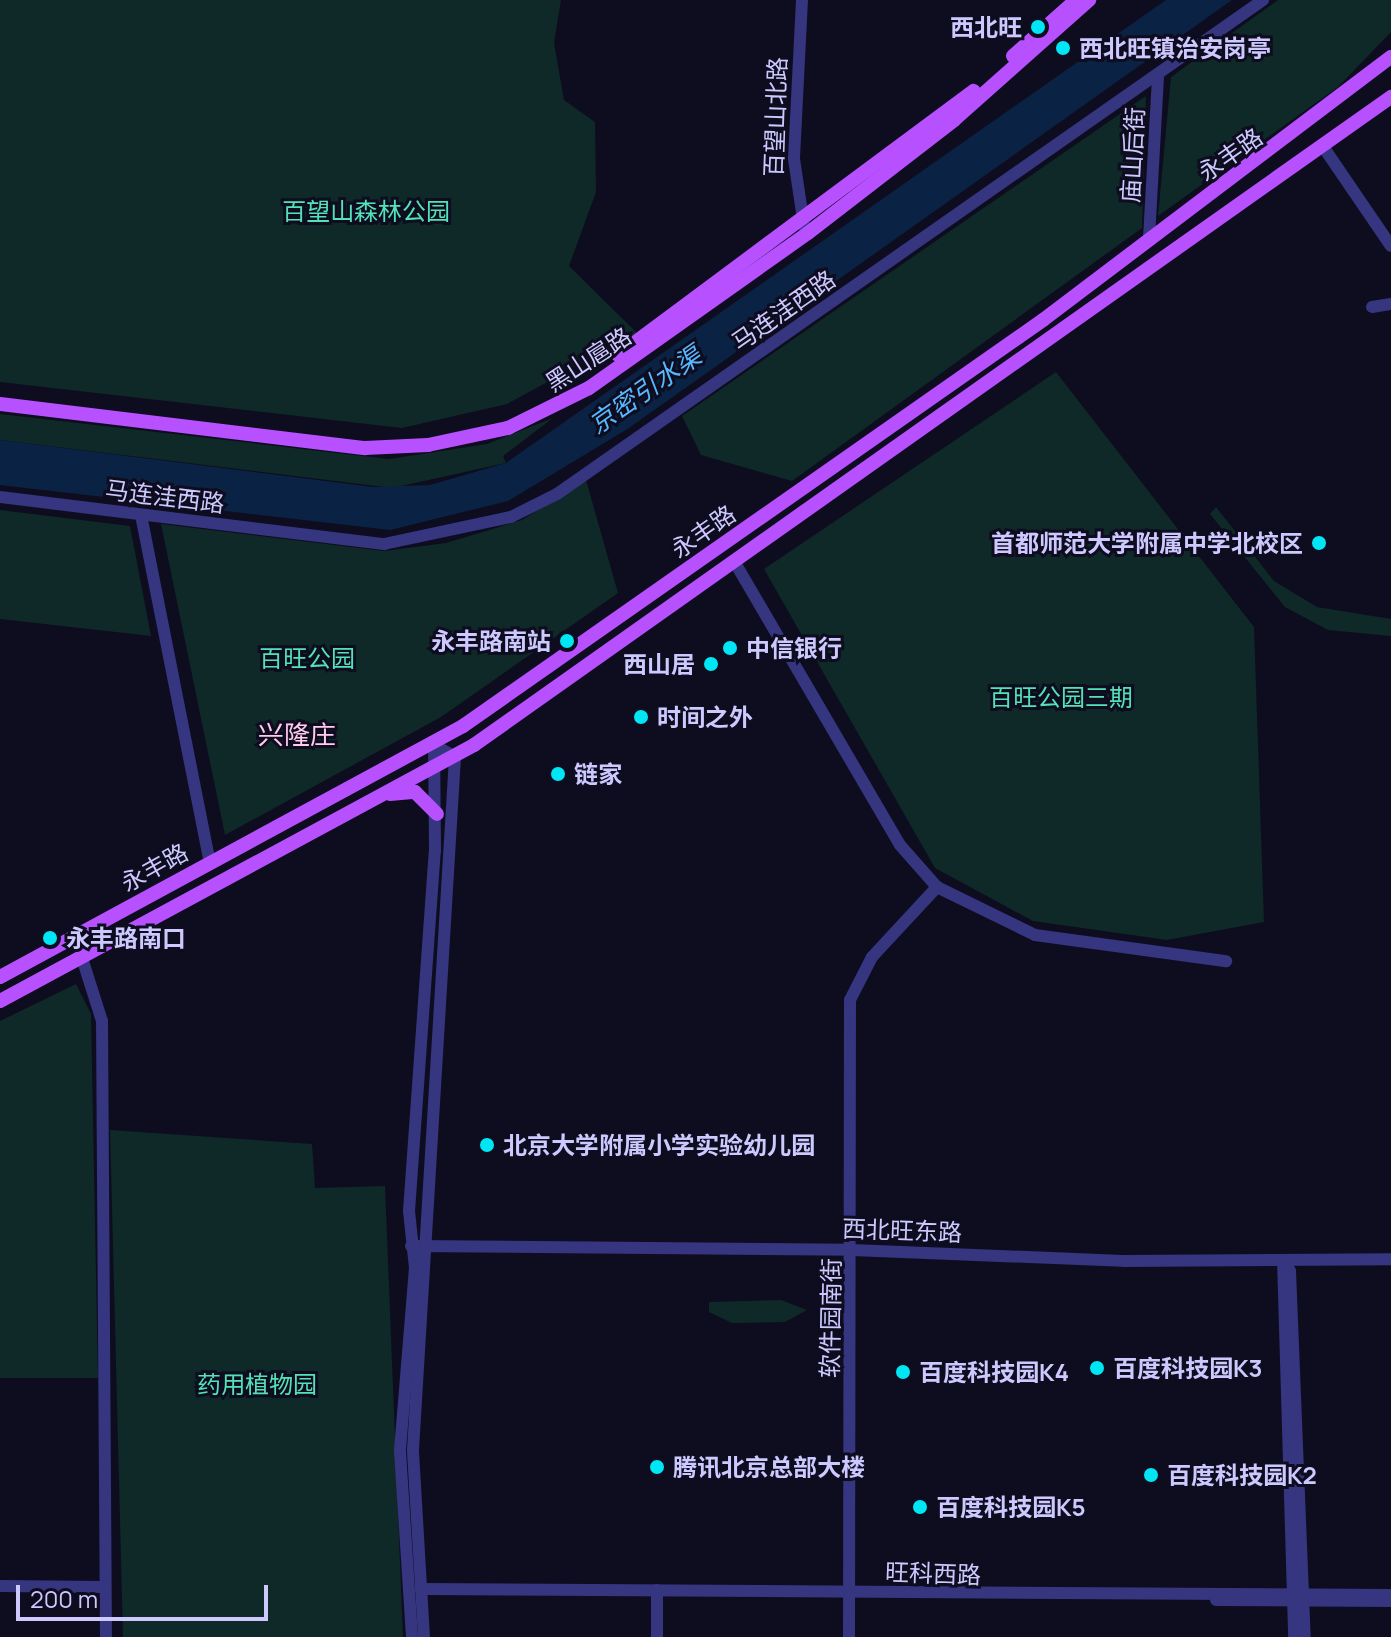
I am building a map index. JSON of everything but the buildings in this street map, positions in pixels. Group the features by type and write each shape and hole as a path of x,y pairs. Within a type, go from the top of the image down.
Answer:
{"main road":[{"name":"黑山扈路","path":"0,395 358,438 458,431 569,391 805,227 964,99 1076,0"},
{"name":"黑山扈路","path":"0,404 365,448 459,441 573,398 954,120 1089,0"},
{"name":"永丰路","path":"0,977 210,862 434,745 1039,322 1391,57"},
{"name":"永丰路","path":"0,1001 455,757 1391,97"},
{"path":"1039,322 1051,338"},
{"path":"1018,337 1028,354"},
{"path":"382,796 415,792 437,814"}],"street":[{"name":"百望山北路","path":"802,0 794,159 805,227"},
{"name":"马连洼西路","path":"0,497 384,544 511,517 557,494 1263,0"},
{"name":"庙山后街","path":"1149,238 1158,75"},
{"path":"1322,145 1391,246"},
{"path":"1372,307 1391,304"},
{"path":"141,515 210,862"},
{"path":"734,561 900,845 937,887 1035,935 1226,961"},
{"path":"412,1637 400,1450 455,757 434,745"},
{"path":"424,1637 413,1450 418,1246 439,766 434,745"},
{"name":"软件园南街","path":"849,1637 850,1000 872,957 937,887"},
{"path":"82,958 102,1021 106,1637"},
{"name":"西北旺东路","path":"418,1246 852,1250 1283,1260 1391,1259"},
{"path":"1283,1260 1290,1271 1298,1598 1294,1637"},
{"path":"0,1586 105,1587"},
{"name":"旺科西路","path":"421,1589 1391,1598"},
{"path":"657,1590 657,1637"},
{"path":"1298,1598 1305,1637"}],"green space":[{"name":"百望山森林公园","path":"0,0 561,0 554,43 564,100 595,122 596,192 569,266 637,333 507,404 402,428 0,382"},
{"path":"1278,0 1391,0 1391,32 1338,87 1158,216 1171,77"},
{"path":"1146,96 1142,228 792,481 701,455 682,416"},
{"name":"百旺公园三期","path":"1056,372 1254,627 1264,922 1167,940 1033,921 935,868 764,569"},
{"path":"0,414 389,459 487,444 553,418 503,456 506,463 392,488 0,440"},
{"name":"百旺公园","path":"586,480 618,593 441,717 225,835 161,524 384,551 446,543 522,520"},
{"path":"1216,507 1274,581 1317,607 1391,619 1391,636 1328,630 1285,607 1210,514"},
{"path":"0,510 130,526 151,636 0,619"},
{"path":"76,984 91,1014 98,1378 0,1378 0,1021"},
{"name":"药用植物园","path":"110,1130 312,1144 315,1188 385,1186 403,1637 123,1637"},
{"path":"781,1300 807,1310 785,1322 732,1323 709,1312 709,1302"}],"water":[{"name":"京密引水渠","path":"1166,0 1232,0 629,428 508,501 390,530 0,485 0,440 373,487 430,485 506,463"}],"place":[{"name":"西北旺","path":"1038,27"},
{"name":"西北旺镇治安岗亭","path":"1063,48"},
{"name":"首都师范大学附属中学北校区","path":"1319,543"},
{"name":"永丰路南站","path":"567,641"},
{"name":"中信银行","path":"730,648"},
{"name":"西山居","path":"711,664"},
{"name":"时间之外","path":"641,717"},
{"name":"链家","path":"558,774"},
{"name":"永丰路南口","path":"50,938"},
{"name":"北京大学附属小学实验幼儿园","path":"487,1145"},
{"name":"百度科技园K3","path":"1097,1368"},
{"name":"百度科技园K4","path":"903,1372"},
{"name":"腾讯北京总部大楼","path":"657,1467"},
{"name":"百度科技园K2","path":"1151,1475"},
{"name":"百度科技园K5","path":"920,1507"}],"district":[{"name":"兴隆庄","path":"297,735"}]}
